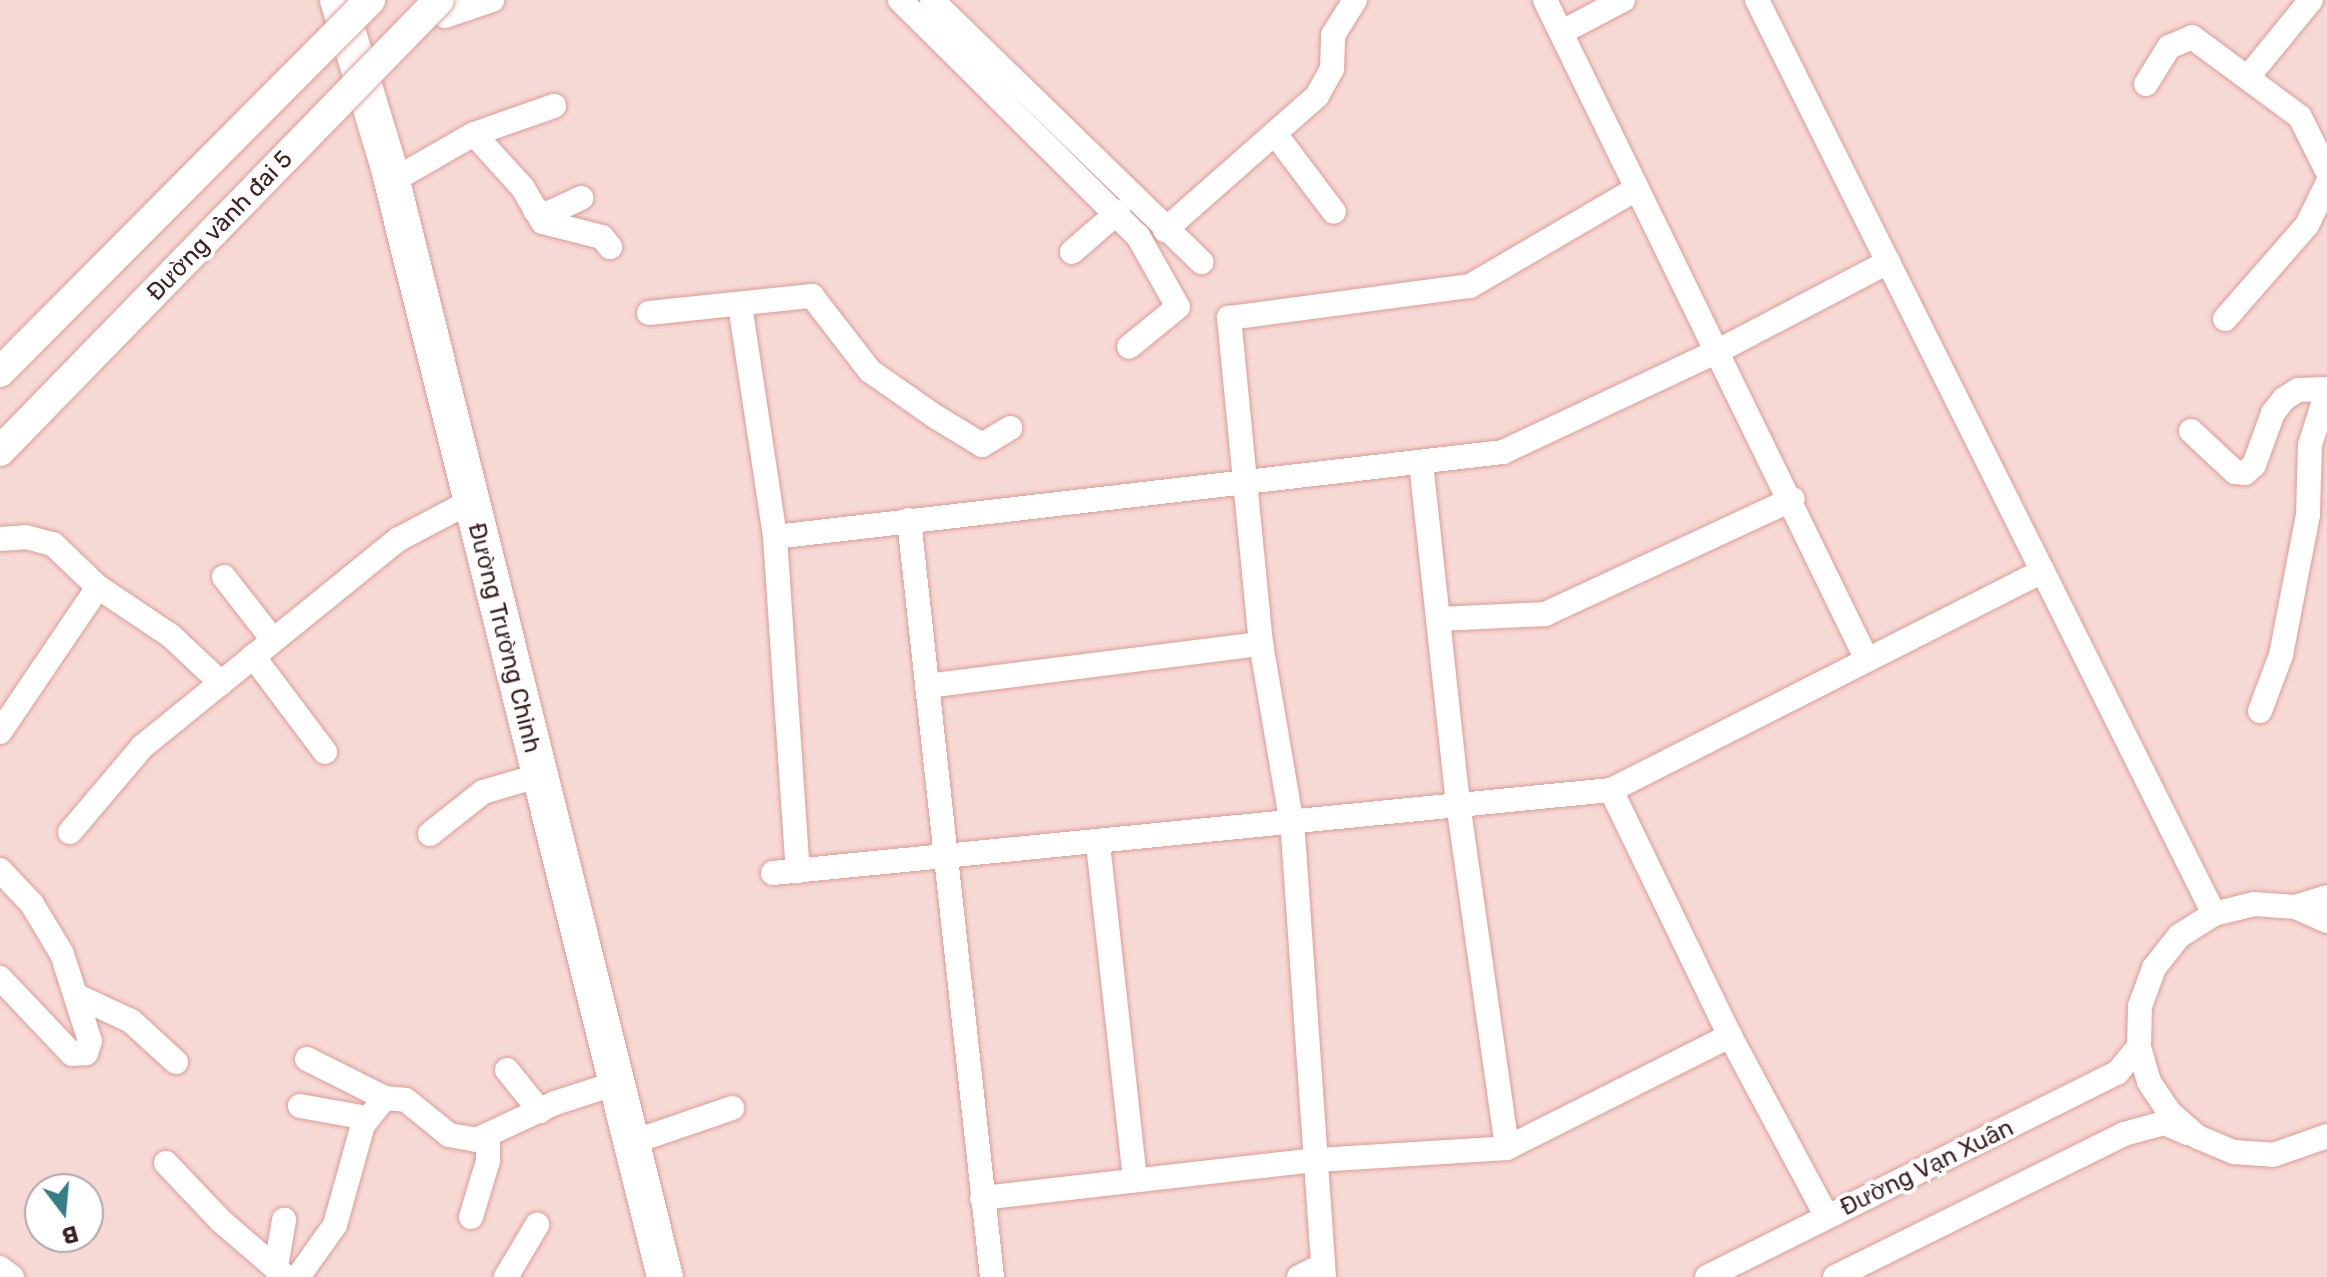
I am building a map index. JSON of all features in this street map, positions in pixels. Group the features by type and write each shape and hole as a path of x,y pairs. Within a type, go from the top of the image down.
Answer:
{"highway":[{"name":"Đường Trường Chinh","path":"338,0 392,181 614,1084 665,1277"}],"main road":[{"path":"0,372 370,0"},
{"name":"Đường vành đai 5","path":"0,451 442,8"}],"street":[{"path":"442,8 492,0"},
{"path":"900,0 1118,212 1138,236 1178,307 1129,347"},
{"path":"932,0 1201,262"},
{"path":"1165,230 1276,135 1327,83 1333,35 1355,0"},
{"path":"1545,0 1634,190 1793,499 1867,660"},
{"path":"1562,32 1623,0"},
{"path":"1757,0 2214,914"},
{"path":"2248,77 2311,0"},
{"path":"2146,84 2169,47 2182,37 2192,37 2300,117 2327,171"},
{"path":"392,181 474,134 554,106"},
{"path":"474,134 523,188 543,222 602,237 610,247"},
{"path":"1276,135 1334,212"},
{"path":"2225,319 2307,225 2327,184"},
{"path":"1299,1277 1323,1271 1318,1160 1292,825 1261,644 1229,318 1470,286 1634,190"},
{"path":"535,210 547,214 581,198"},
{"path":"1072,252 1118,212"},
{"path":"775,537 1247,479 1503,452 1718,351 1888,262"},
{"path":"649,313 812,296 870,371 936,417 982,445 1010,428"},
{"path":"740,305 775,537 798,871"},
{"path":"2191,431 2235,472 2245,473 2254,465 2273,413 2284,399 2298,390 2327,390 2310,445 2308,515 2281,655 2260,711"},
{"path":"1421,463 1458,803 1507,1148"},
{"path":"1440,619 1545,614 1793,499"},
{"path":"70,832 143,746 399,539 471,501"},
{"path":"909,520 992,1277"},
{"path":"0,539 26,537 53,544 98,587 171,636 221,683"},
{"path":"773,873 1292,825 1458,803 1611,790 2043,571"},
{"path":"224,577 273,640"},
{"path":"0,732 98,587"},
{"path":"927,686 1261,644"},
{"path":"253,656 325,752"},
{"path":"430,834 483,792 538,776"},
{"path":"1611,790 1730,1036 1827,1217"},
{"path":"1098,844 1135,1179"},
{"path":"0,870 32,904 62,954 90,1041 86,1053 72,1054 0,978"},
{"path":"2295,907 2327,897"},
{"path":"2198,1137 2170,1113 2149,1082 2139,1047 2140,1006 2154,968 2179,936 2214,914 2254,904 2295,907 2327,921"},
{"path":"77,996 131,1021 176,1062"},
{"path":"982,1198 1318,1160 1507,1148 1730,1036"},
{"name":"Đường Vạn Xuân","path":"1707,1277 2117,1073 2139,1047"},
{"path":"307,1059 385,1098 406,1100 449,1135 488,1137 540,1111 614,1084"},
{"path":"507,1070 540,1111"},
{"path":"287,1274 335,1225 367,1118 385,1098"},
{"path":"300,1106 367,1118"},
{"path":"630,1143 732,1108"},
{"path":"1835,1277 2124,1134 2164,1123 2234,1152 2273,1155 2327,1136"},
{"path":"471,1217 488,1161 488,1137"},
{"path":"166,1163 221,1221 287,1274"},
{"path":"284,1220 287,1274"},
{"path":"506,1277 537,1225"},
{"path":"0,1268 12,1277"}]}
